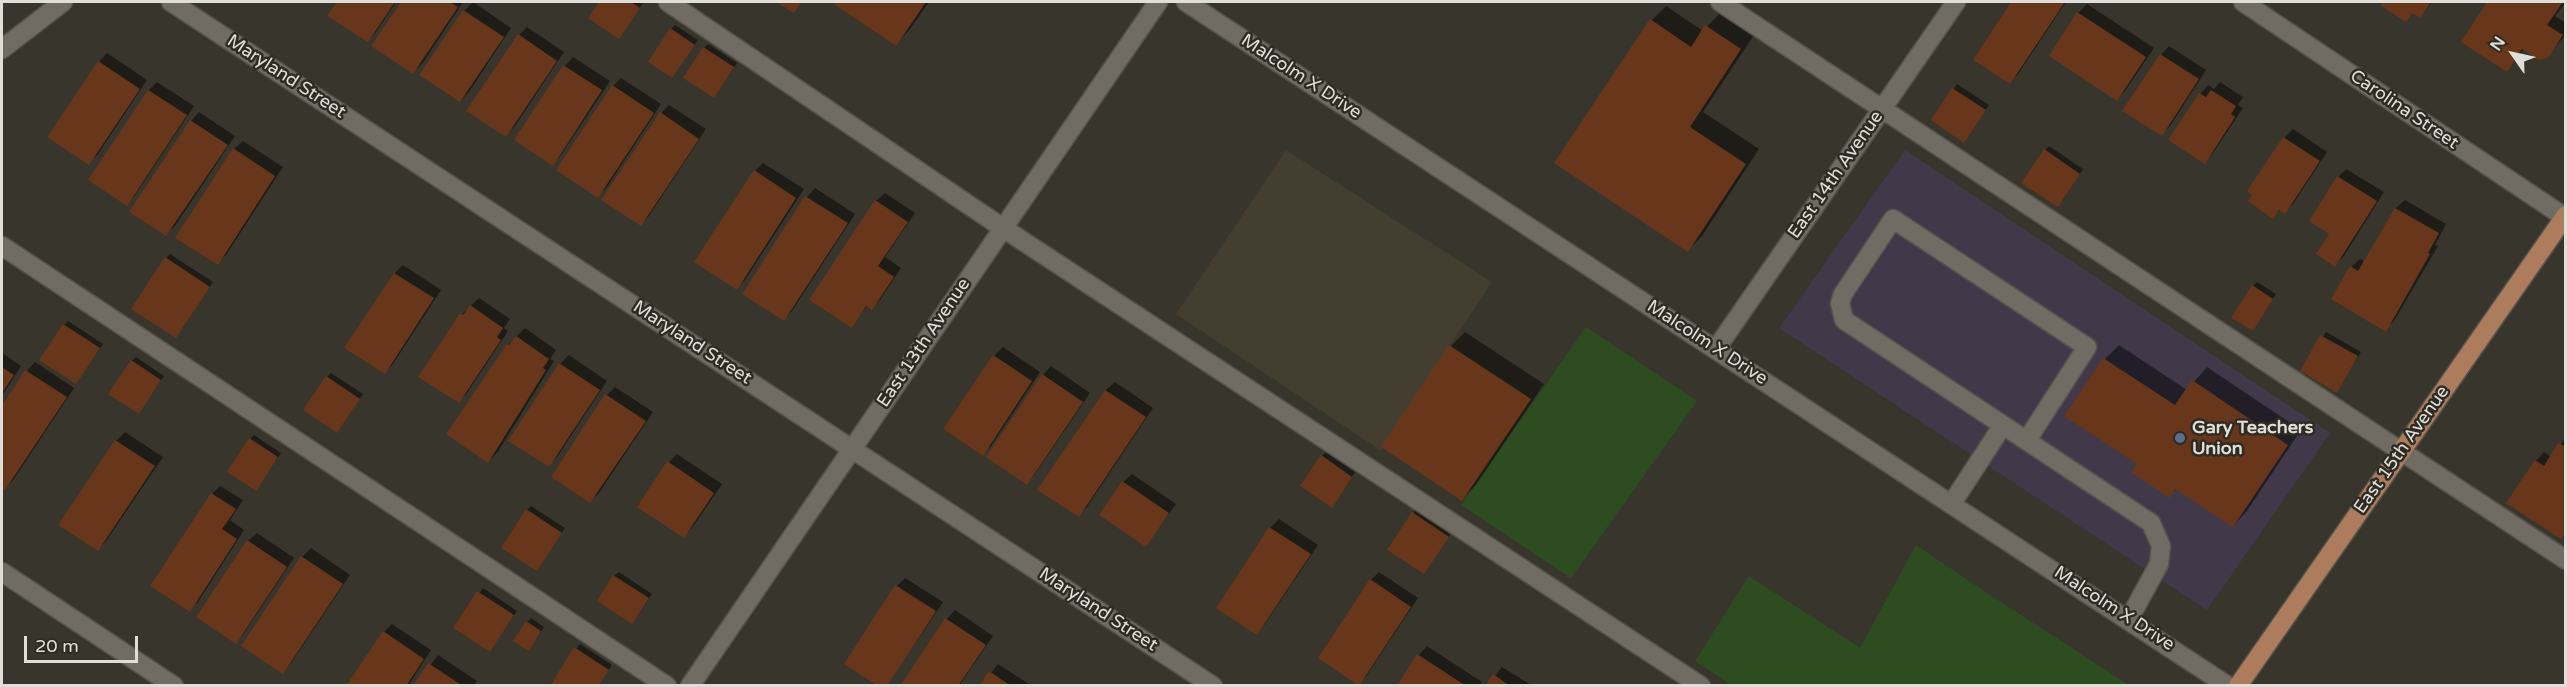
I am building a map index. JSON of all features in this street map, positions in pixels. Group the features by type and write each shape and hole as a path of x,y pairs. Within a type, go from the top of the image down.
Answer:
{"main road":[{"name":"East 15th Avenue","path":"2238,686 2565,217"}],"street":[{"path":"2,49 63,2"},
{"name":"Maryland Street","path":"171,2 1213,686"},
{"path":"668,2 1003,228 1701,686"},
{"name":"East 13th Avenue","path":"690,686 1158,2"},
{"name":"Malcolm X Drive","path":"1186,2 2228,686"},
{"path":"1720,2 2565,560"},
{"name":"East 14th Avenue","path":"1716,349 1956,2"},
{"name":"Carolina Street","path":"2242,2 2565,217"},
{"path":"2027,440 2087,347 1893,219 1843,294 1840,303 1844,320 2003,425 2145,516 2156,530 2161,546 2157,572 2129,619"},
{"path":"2,246 667,686"},
{"path":"1952,503 2003,425"},
{"path":"2,572 174,686"}],"shaded area":[{"path":"1286,150 1492,282 1380,450 1176,314"},
{"path":"1905,150 2330,433 2207,610 1779,328"}],"green space":[{"path":"1586,327 1697,401 1571,578 1461,505"},
{"path":"1916,545 2129,685 1731,685 1695,661 1749,576 1860,648"}],"building":[{"path":"337,2 395,2 368,42 327,16"},
{"path":"401,2 450,2 458,7 413,74 371,46"},
{"path":"599,2 631,2 640,8 619,39 588,18"},
{"path":"776,2 801,2 794,13"},
{"path":"831,2 926,2 896,46"},
{"path":"2011,2 2065,2 2010,84 1973,60"},
{"path":"2383,2 2431,2 2420,18 2412,13 2406,22 2380,5"},
{"path":"2487,2 2563,2 2547,25 2563,35 2548,58 2538,60 2522,49 2507,72 2461,42"},
{"path":"463,10 504,37 460,102 419,75"},
{"path":"2077,12 2146,57 2117,101 2049,56"},
{"path":"1650,19 1691,47 1705,25 1741,49 1690,127 1746,164 1688,252 1554,163"},
{"path":"670,28 695,45 672,78 648,62"},
{"path":"518,34 557,61 506,137 466,111"},
{"path":"703,47 734,67 714,98 683,78"},
{"path":"2160,54 2199,79 2162,136 2122,111"},
{"path":"98,61 140,89 89,165 47,137"},
{"path":"563,65 602,90 553,166 514,140"},
{"path":"612,85 654,113 598,198 556,170"},
{"path":"1952,88 1986,110 1964,143 1931,120"},
{"path":"148,90 187,115 127,206 88,180"},
{"path":"2211,90 2236,106 2231,114 2235,117 2205,164 2168,140 2199,93 2206,97"},
{"path":"660,112 699,139 641,226 601,200"},
{"path":"190,120 228,145 166,236 129,212"},
{"path":"2283,137 2320,161 2285,214 2279,210 2273,219 2248,201 2252,195 2247,191"},
{"path":"233,148 275,176 218,265 175,238"},
{"path":"2044,149 2080,174 2058,207 2021,183"},
{"path":"754,170 796,198 737,290 694,262"},
{"path":"2337,176 2377,201 2335,267 2316,254 2329,234 2309,221"},
{"path":"805,196 848,223 784,321 742,294"},
{"path":"875,200 908,222 878,266 894,277 872,310 866,306 852,328 809,300"},
{"path":"2395,208 2439,233 2428,253 2430,254 2386,332 2331,299 2350,266 2358,271"},
{"path":"165,257 210,287 176,338 131,309"},
{"path":"394,273 434,298 385,374 344,348"},
{"path":"2252,285 2273,299 2253,331 2231,318"},
{"path":"470,305 503,328 497,337 501,340 459,403 418,377 460,313 463,315"},
{"path":"63,324 100,348 76,384 39,360"},
{"path":"2320,335 2358,356 2337,393 2300,371"},
{"path":"516,336 549,359 543,368 546,370 488,463 446,434 507,344 509,345"},
{"path":"1449,345 1531,399 1462,501 1381,447"},
{"path":"993,355 1032,381 983,456 943,429"},
{"path":"2103,358 2175,405 2192,380 2288,445 2233,527 2175,489 2170,498 2131,472 2137,464 2064,416"},
{"path":"131,360 161,380 139,414 108,394"},
{"path":"559,363 600,390 549,467 508,441"},
{"path":"2,367 14,375 2,393"},
{"path":"25,370 67,397 5,490 2,487 2,406"},
{"path":"1042,374 1083,402 1027,485 986,457"},
{"path":"326,376 360,399 337,433 303,410"},
{"path":"1105,390 1146,417 1079,517 1037,490"},
{"path":"605,394 646,421 590,503 551,477"},
{"path":"249,438 278,457 256,491 227,472"},
{"path":"115,440 155,466 98,551 58,525"},
{"path":"2558,443 2566,447 2566,532 2561,539 2506,503 2535,460 2544,466"},
{"path":"1321,455 1352,477 1332,508 1300,486"},
{"path":"667,461 714,493 684,538 637,507"},
{"path":"1122,481 1169,513 1146,547 1099,515"},
{"path":"211,493 236,509 222,529 237,539 190,612 150,586"},
{"path":"526,509 562,533 537,571 501,548"},
{"path":"1412,512 1449,537 1424,574 1387,550"},
{"path":"1269,527 1311,554 1257,635 1216,608"},
{"path":"247,540 287,567 236,644 196,617"},
{"path":"301,556 343,584 283,674 241,646"},
{"path":"613,575 649,598 632,624 597,601"},
{"path":"1370,579 1411,607 1359,686 1318,658"},
{"path":"895,585 936,611 887,686 878,686 844,664"},
{"path":"477,591 514,615 490,652 453,628"},
{"path":"945,618 986,645 958,686 900,686"},
{"path":"526,621 541,631 529,651 513,641"},
{"path":"383,631 424,659 406,686 346,686"},
{"path":"574,647 609,670 598,686 550,686"},
{"path":"1417,654 1466,686 1397,686"},
{"path":"428,663 463,686 413,686"},
{"path":"989,671 1011,686 979,686"},
{"path":"1493,674 1510,686 1485,686"}],"place":[{"name":"Gary Teachers Union","path":"2180,438"}]}
